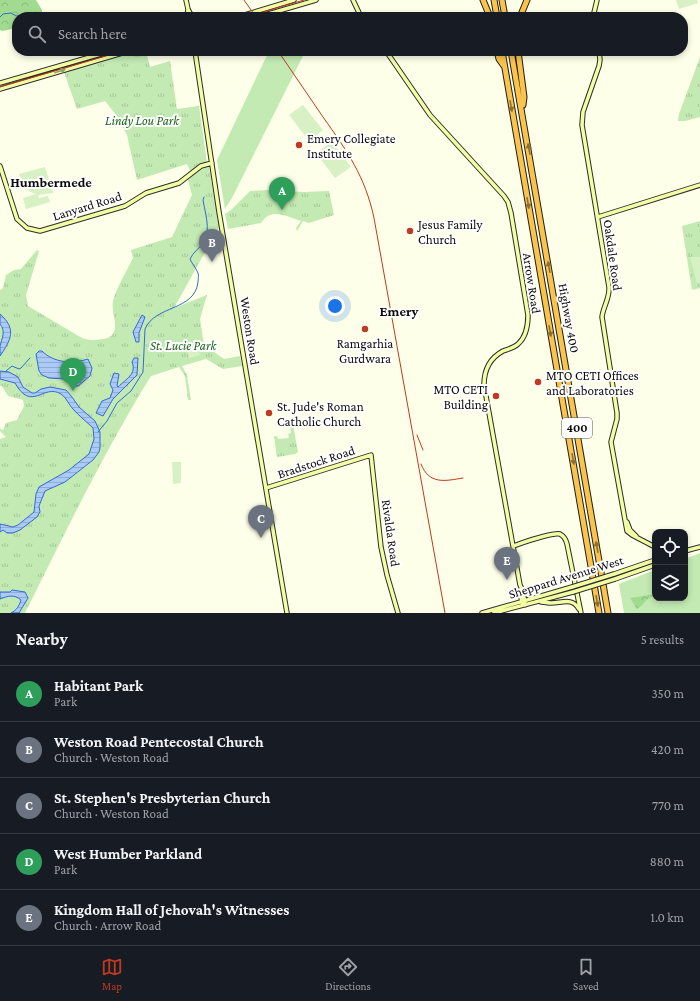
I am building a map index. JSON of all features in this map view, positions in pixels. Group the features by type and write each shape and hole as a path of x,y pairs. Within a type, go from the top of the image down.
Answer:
{"highway":[{"path":"483,0 488,12"},
{"path":"494,0 496,12"},
{"path":"502,0 504,12"},
{"path":"522,12 527,0"},
{"path":"498,56 505,67"},
{"name":"Highway 400","path":"503,56 599,613"},
{"name":"Highway 400","path":"512,56 608,613"},
{"path":"519,56 524,97 522,110"}],"street":[{"path":"186,0 190,12"},
{"path":"254,12 294,0"},
{"path":"275,12 316,0"},
{"path":"353,0 359,12"},
{"path":"594,12 597,0"},
{"path":"0,83 94,56"},
{"path":"0,89 112,56"},
{"name":"Weston Road","path":"196,56 212,163 287,613"},
{"name":"Arrow Road","path":"389,56 430,115 504,196 508,202 511,213 528,315 528,325 518,344 501,352 490,362 485,374 484,385 523,603"},
{"name":"Oakdale Road","path":"600,56 599,66 582,117 582,128 610,291 602,317 617,413 617,419 611,442 623,510 630,530 638,539 652,546"},
{"name":"Lanyard Road","path":"0,166 17,219 27,228 40,231 125,206 146,193 179,183 201,166 212,163"},
{"path":"598,217 700,185"},
{"name":"Bradstock Road","path":"266,488 371,455"},
{"name":"Rivalda Road","path":"371,455 381,547 386,575 398,613"},
{"path":"513,546 552,534 560,534 563,536 567,544 580,612"},
{"path":"688,551 700,547"},
{"name":"Sheppard Avenue West","path":"494,613 652,561"},
{"name":"Sheppard Avenue West","path":"482,613 523,603 538,602 615,579 652,566"},
{"path":"538,602 550,603 572,601 577,605 580,612"}],"green space":[{"path":"0,0 36,0 42,12 12,12 12,29 0,30"},
{"path":"676,0 697,0 698,3 679,9"},
{"name":"Lindy Lou Park","path":"120,56 147,56 150,67 170,61 177,109 199,106 207,163 190,171 187,164 137,180 127,135 117,116 105,101 77,109 64,72"},
{"path":"267,56 303,56 233,196 225,209 217,160"},
{"path":"700,57 700,117 685,121 678,121 679,114"},
{"path":"303,105 323,130 309,141 289,115"},
{"path":"332,142 351,167 335,178 316,153"},
{"path":"45,167 53,193 38,195 39,198 48,196 50,202 26,209 23,198 36,194 27,189 19,174"},
{"name":"St. Lucie Park","path":"209,167 219,227 174,308 207,295 200,319 204,345 224,359 240,356 242,366 223,369 206,359 182,366 187,375 191,400 188,400 185,376 179,367 151,376 101,463 25,613 0,613 0,439 6,437 0,429 3,430 6,423 17,420 24,406 23,400 8,396 2,386 0,386 0,290 3,288 6,275 14,270 21,269 37,250 39,251 26,295 28,306 82,338 95,340 110,337 115,328 113,306 114,296 133,258 131,250 172,237 192,195 188,180 199,169"},
{"path":"268,190 304,192 329,191 334,215 309,223 303,221 297,231 296,228 301,221 279,214 269,215 261,223 228,229 225,214 250,191"},
{"path":"700,221 700,288 692,290 682,226"},
{"path":"690,257 700,257 700,282 697,283"},
{"path":"187,347 197,348 200,355 189,358"},
{"path":"293,425 298,452 295,454 277,457 274,436 277,436 278,439 289,438 288,434 291,433 290,427"},
{"path":"172,462 181,462 181,483 173,484"},
{"path":"700,553 700,613 624,613 619,584 652,571 652,601 688,601 688,558"},
{"path":"652,594 652,597 637,609 630,598"}],"water":[{"path":"0,314 9,325 10,335 7,345 0,356 3,329 0,324"},
{"path":"142,315 145,317 139,333 139,342 136,342 133,332"},
{"path":"39,351 42,351 52,358 70,362 88,359 92,368 90,376 76,386 64,379 49,378 42,375 39,371 36,354"},
{"path":"134,358 138,358 137,375 113,399 103,416 96,413 102,401 110,398 113,390 110,384 114,373 119,374 118,387 132,373 132,362"},
{"path":"0,371 9,372 18,377 23,387 32,393 50,387 66,390 79,407 95,421 100,432 99,452 93,460 65,482 45,491 39,506 40,512 37,517 20,530 13,533 7,533 3,530 0,532 0,524 13,527 18,525 34,512 36,494 39,487 69,470 89,454 94,439 93,428 75,412 61,394 49,392 38,396 27,396 21,392 15,383 0,379"},
{"path":"12,590 25,592 28,598 19,613 11,613 18,608 21,600 11,596 0,599 0,592 10,592"}],"waterway":[{"path":"0,17 3,14 12,14"},
{"path":"98,432 107,421 117,403 131,391 143,372 145,329 150,321 165,311 183,303 190,298 195,291 198,282 198,274 190,259 204,242 206,237 207,226 203,200 204,197"},
{"path":"6,371 12,366 19,369 21,368 30,358"}],"tram line":[{"path":"263,12 304,0"},
{"path":"0,87 106,56"}],"railway":[{"path":"244,0 252,12"},
{"path":"281,56 340,141 354,164 366,189 374,218 445,613"},
{"path":"417,435 423,450"},
{"path":"421,464 424,471 428,475 438,480 463,478"}],"place":[{"name":"Emery Collegiate Institute","path":"299,145"},
{"name":"Habitant Park","path":"282,210"},
{"name":"Jesus Family Church","path":"410,231"},
{"name":"Weston Road Pentecostal Church","path":"212,262"},
{"name":"Ramgarhia Gurdwara","path":"365,329"},
{"name":"MTO CETI Offices and Laboratories","path":"538,382"},
{"name":"West Humber Parkland","path":"73,391"},
{"name":"MTO CETI Building","path":"496,396"},
{"name":"St. Jude's Roman Catholic Church","path":"269,413"},
{"name":"St. Stephen's Presbyterian Church","path":"261,538"},
{"name":"Kingdom Hall of Jehovah's Witnesses","path":"507,580"}],"district":[{"name":"Humbermede","path":"51,182"},
{"name":"Emery","path":"399,311"}]}
